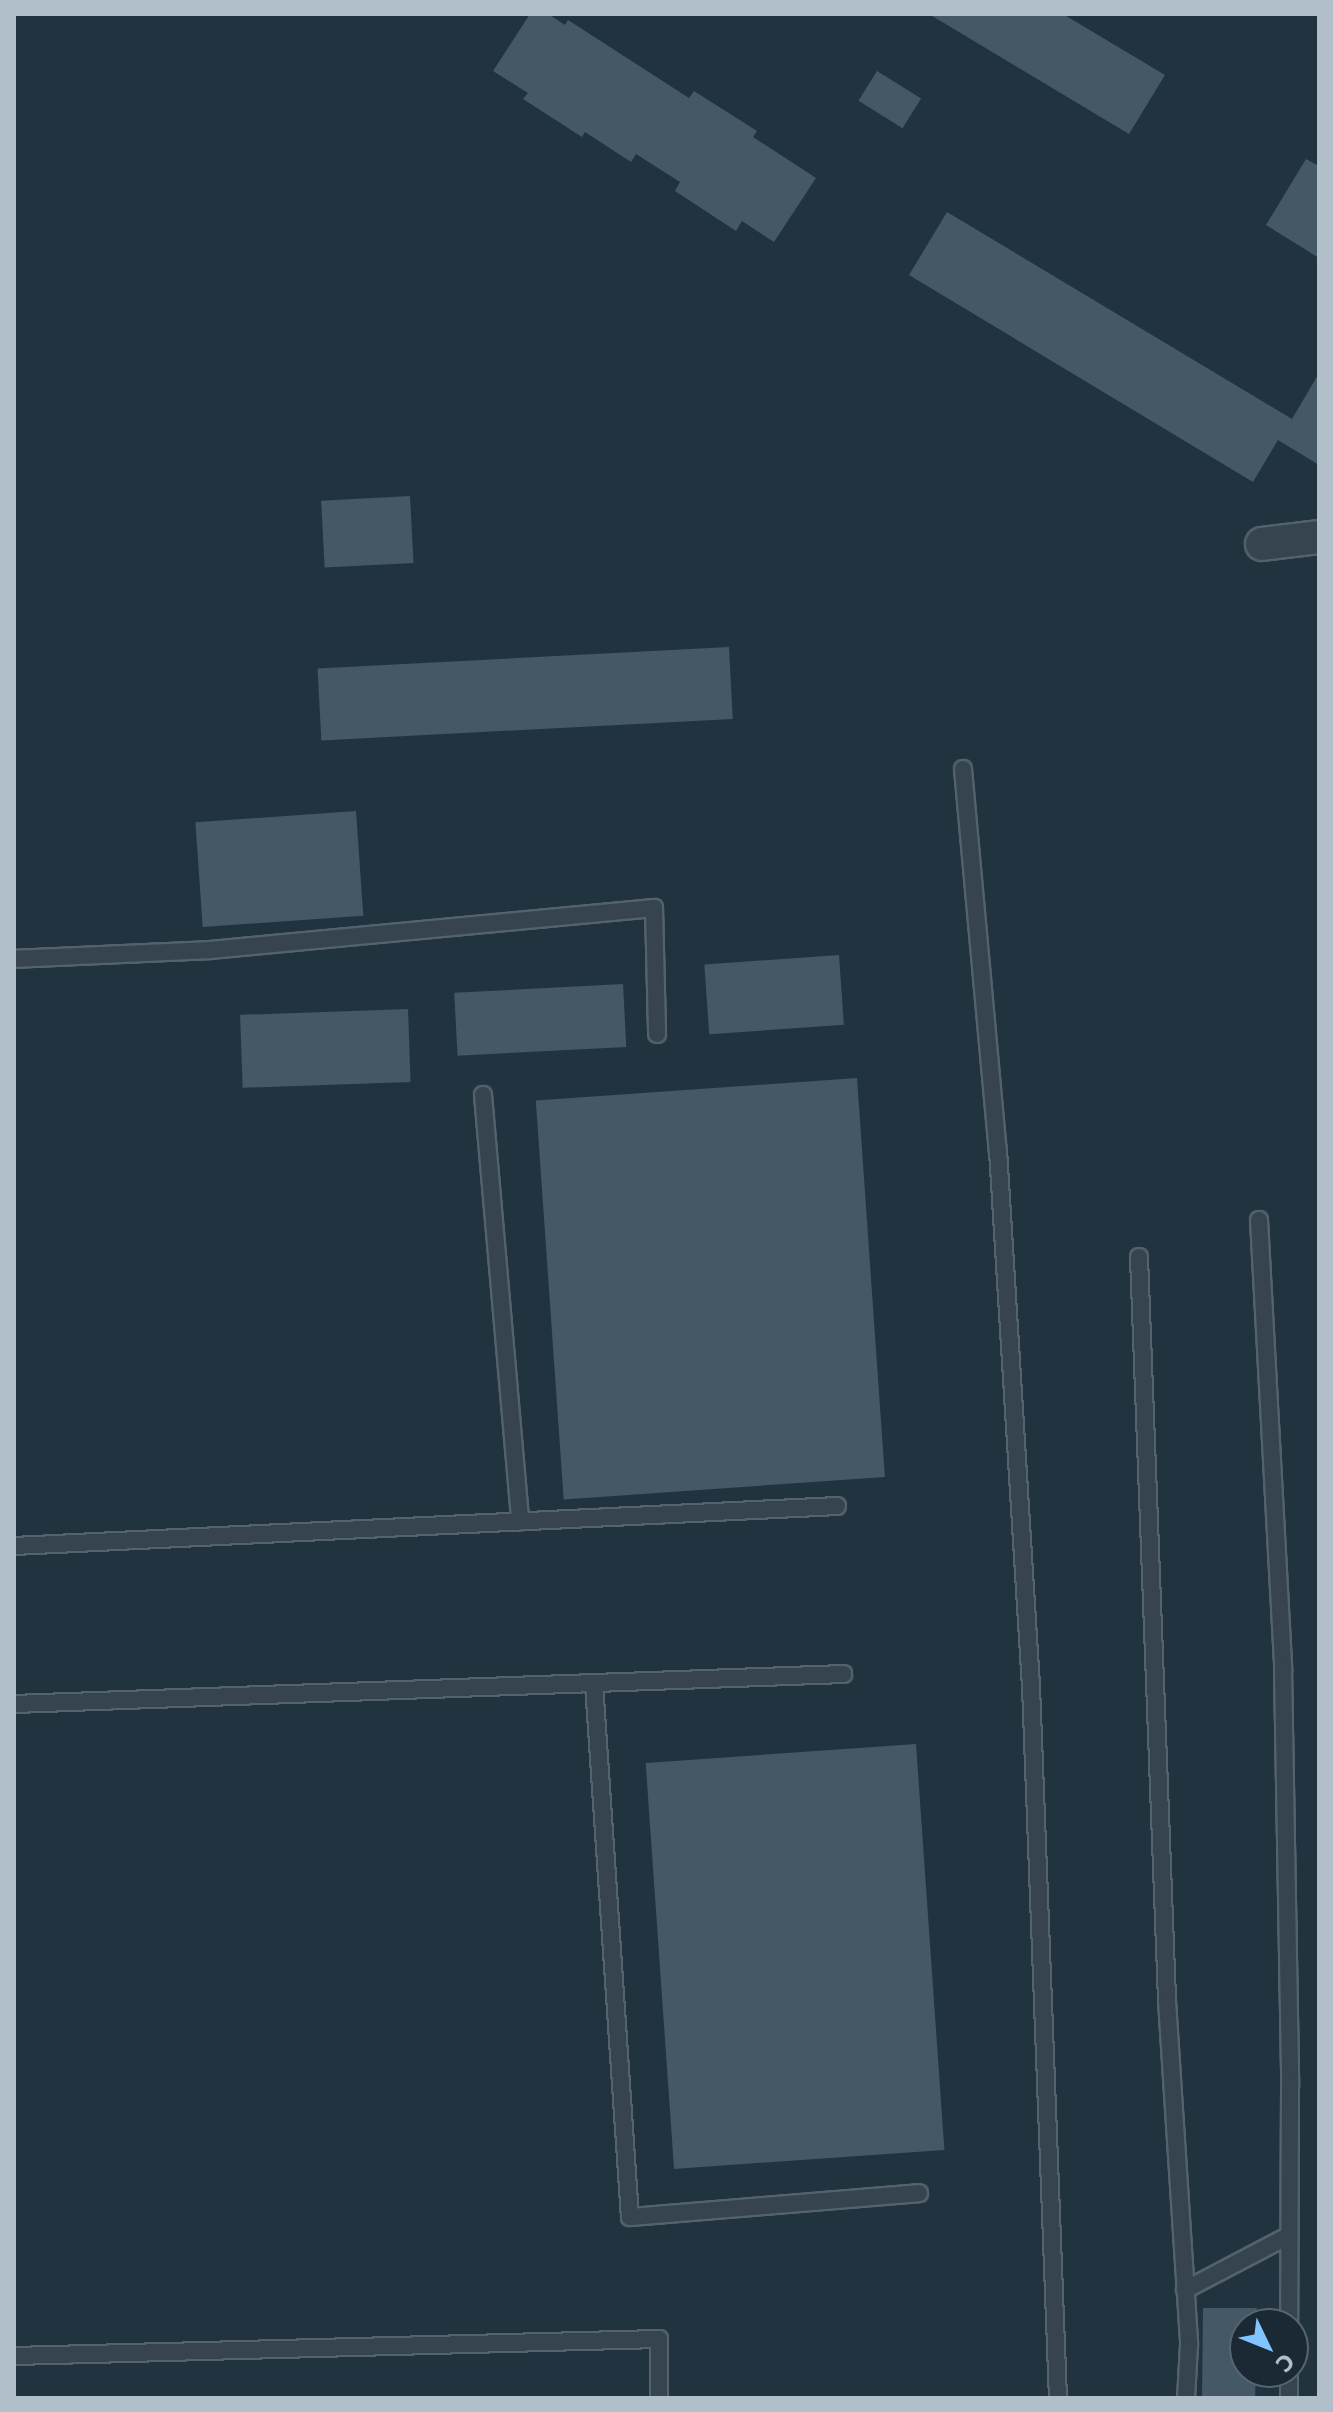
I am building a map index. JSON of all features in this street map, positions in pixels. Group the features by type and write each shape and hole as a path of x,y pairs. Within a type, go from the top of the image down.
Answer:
{"street":[{"path":"1262,544 1319,537"}],"lane":[{"path":"963,769 998,1150 1031,1686 1058,2398"},
{"path":"14,959 210,950 654,908 657,1034"},
{"path":"483,1095 520,1521"},
{"path":"1259,1220 1283,1669 1290,2086 1289,2308"},
{"path":"1139,1257 1167,2001 1189,2345 1186,2398"},
{"path":"14,1546 837,1506"},
{"path":"14,1704 843,1674"},
{"path":"594,1684 630,2217 919,2193"},
{"path":"1185,2290 1288,2236"},
{"path":"14,2356 659,2339 659,2398"}],"building":[{"path":"530,14 548,14 565,25 568,20 689,98 694,91 757,131 753,137 816,178 774,242 742,221 736,231 675,191 680,182 636,154 631,162 585,132 582,137 523,99 528,93 493,71"},
{"path":"929,14 1063,14 1165,75 1129,134"},
{"path":"877,71 921,99 903,128 858,101"},
{"path":"1306,159 1319,166 1319,258 1266,225"},
{"path":"947,212 1292,419 1319,373 1319,465 1278,440 1253,482 909,275"},
{"path":"410,496 414,563 325,568 321,501"},
{"path":"729,647 733,719 321,740 318,669"},
{"path":"356,811 363,916 203,927 195,822"},
{"path":"839,955 844,1025 709,1034 704,964"},
{"path":"623,984 626,1047 458,1056 454,993"},
{"path":"408,1009 411,1082 243,1088 240,1015"},
{"path":"857,1078 885,1477 564,1499 536,1100"},
{"path":"916,1744 944,2150 674,2169 646,1763"},
{"path":"1203,2308 1229,2308 1229,2388 1255,2388 1255,2398 1202,2398"}]}
